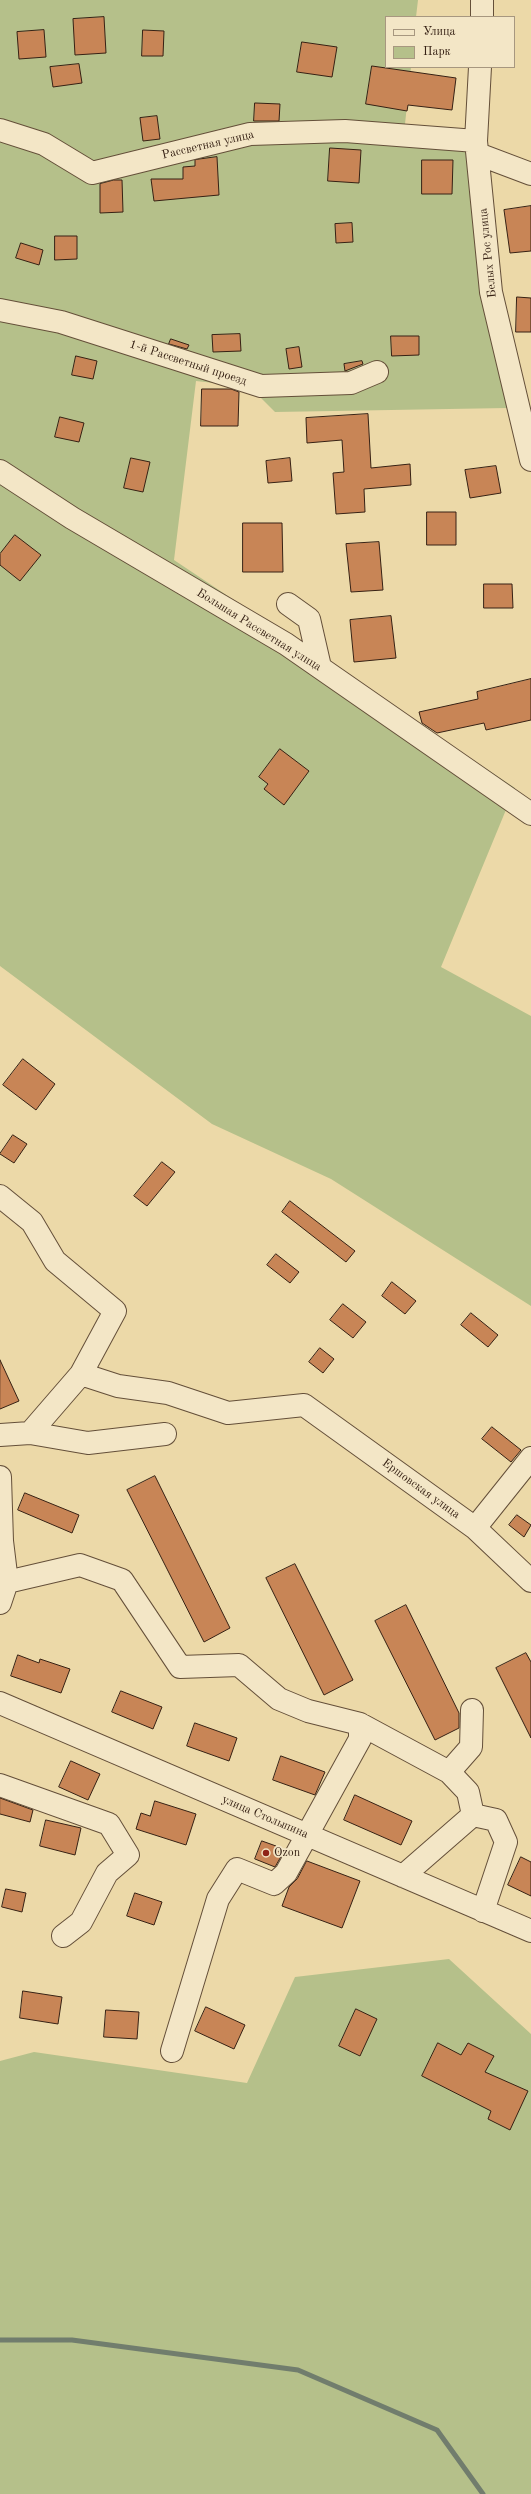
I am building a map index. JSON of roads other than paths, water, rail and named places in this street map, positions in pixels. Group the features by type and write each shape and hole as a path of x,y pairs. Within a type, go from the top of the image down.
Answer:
{"street":[{"path":"482,0 482,16"},
{"name":"Белых Рос улица","path":"480,68 477,147 491,292 531,460"},
{"name":"Рассветная улица","path":"0,130 44,144 92,173 250,134 345,131 477,147 531,174"},
{"name":"1-й Рассветный проезд","path":"0,310 61,322 261,386 351,383 377,372"},
{"name":"Большая Рассветная улица","path":"0,471 72,518 286,644 531,814"},
{"path":"288,604 309,619 320,667"},
{"path":"0,1196 32,1222 55,1261 115,1311 81,1374 30,1433"},
{"name":"Ершовская улица","path":"81,1374 118,1386 168,1393 228,1413 304,1405 475,1528 531,1581"},
{"path":"0,1435 30,1433 88,1443 165,1434"},
{"path":"475,1528 531,1458"},
{"path":"0,1477 2,1541 7,1582 0,1603"},
{"path":"7,1582 80,1565 122,1580 180,1666 239,1665 280,1699 308,1711 360,1724 449,1772 468,1792 473,1815"},
{"name":"улица Столыпина","path":"0,1703 531,1931"},
{"path":"449,1772 471,1747 472,1710"},
{"path":"172,2050 218,1899 237,1869 274,1884 286,1874 306,1834 326,1802 360,1739 360,1724"},
{"path":"0,1785 109,1824 128,1855 107,1873 81,1922 63,1936"},
{"path":"403,1876 473,1815"},
{"path":"473,1815 496,1820 506,1842 483,1911"}],"waterway":[{"path":"0,2340 72,2340 298,2370 437,2430 483,2494"}],"place":[{"name":"Ozon","path":"266,1853"}]}
